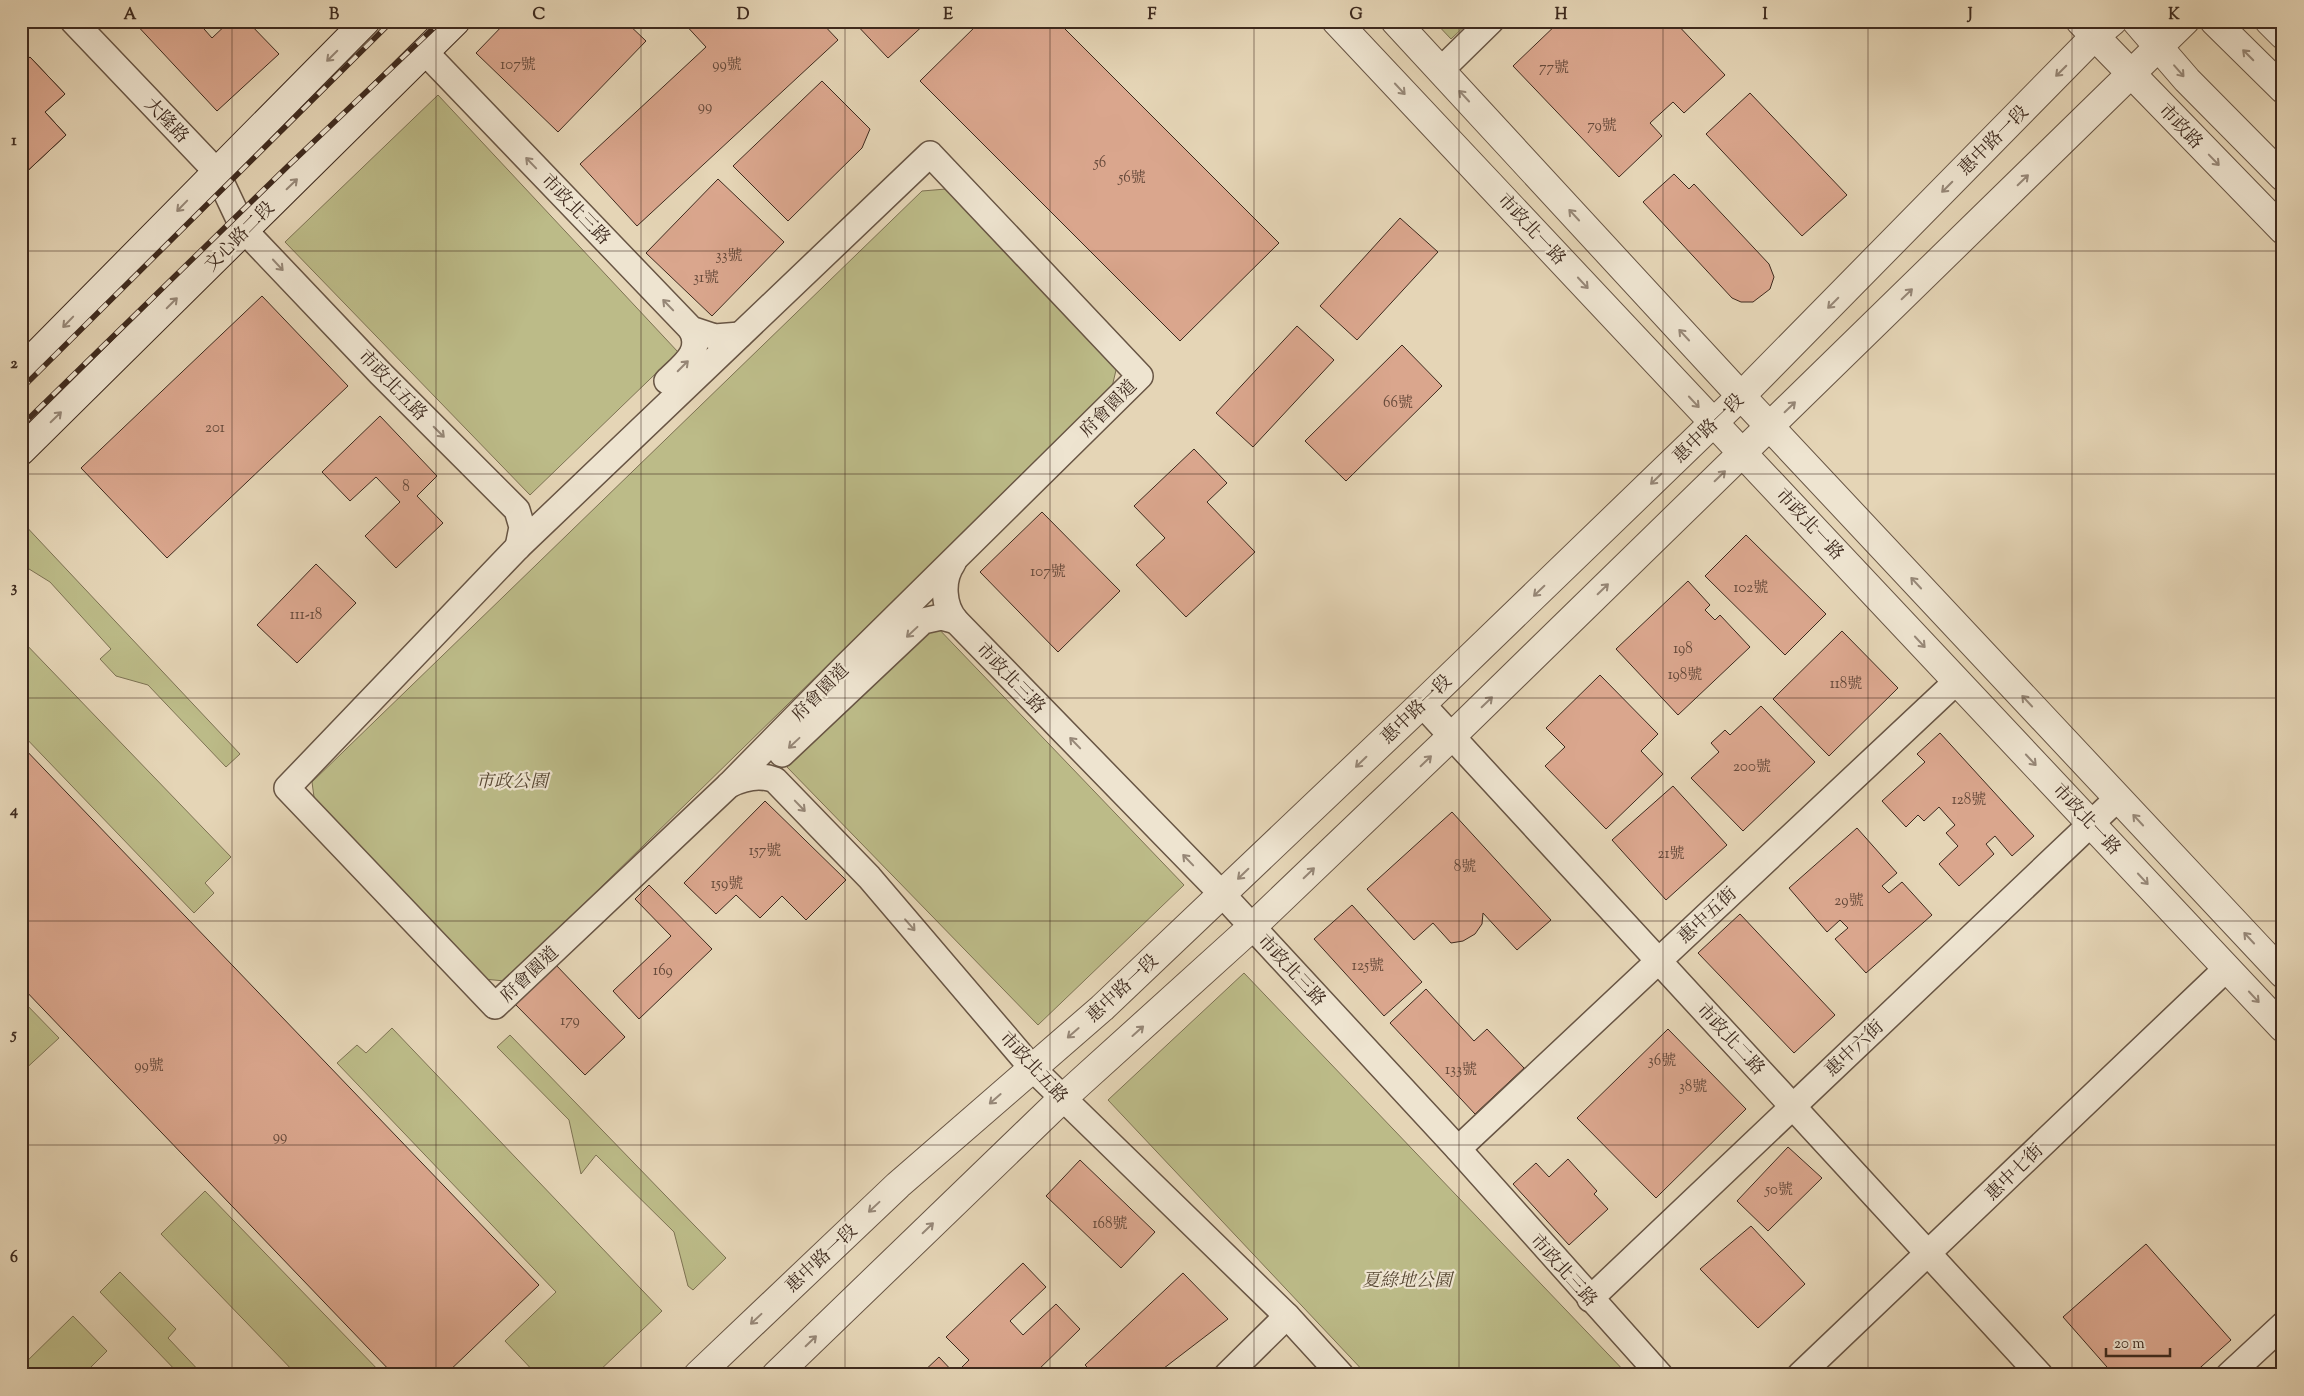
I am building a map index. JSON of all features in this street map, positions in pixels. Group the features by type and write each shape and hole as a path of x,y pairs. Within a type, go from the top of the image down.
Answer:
{"street":[{"name":"大隆路","path":"73,21 216,171 244,230"},
{"path":"21,370 366,21"},
{"name":"文心路二段","path":"21,451 133,343 244,230 456,21"},
{"name":"市政北一路","path":"1336,21 2283,1028"},
{"name":"市政北一路","path":"1395,21 1741,396 2283,974"},
{"path":"1441,70 1491,21"},
{"name":"市政路","path":"2136,21 2187,80 2283,177"},
{"path":"776,1375 1063,1098 1252,927 1452,736 2186,21"},
{"path":"2214,21 2283,89"},
{"path":"2269,21 2283,35"},
{"name":"惠中路一段","path":"698,1375 898,1185 1102,1008 1422,704 1741,396 2096,26"},
{"name":"市政路","path":"2096,26 2132,75 2283,230"},
{"name":"市政北三路","path":"425,52 691,329 715,337 740,335"},
{"name":"府會園道","path":"930,154 1140,376 952,563 853,674 729,785 495,1006 287,788 624,434 740,335 930,154"},
{"name":"市政北五路","path":"244,230 388,380 517,510"},
{"path":"518,547 522,527 517,510 531,510 543,504 624,434 691,358 696,343 691,329"},
{"name":"市政北三路","path":"952,563 948,573 946,592 948,609 956,621 1222,894 1458,1149 1590,1299 1660,1375"},
{"path":"775,780 772,771 773,762 853,674 923,621 938,617 956,621"},
{"name":"惠中五街","path":"1458,1149 1957,681"},
{"name":"市政北二路","path":"1422,704 2040,1375"},
{"path":"729,785 754,777 775,780"},
{"name":"市政北五路","path":"775,780 869,877 1032,1068 1287,1316 1341,1375"},
{"name":"惠中六街","path":"1590,1299 2118,798"},
{"name":"惠中七街","path":"1800,1375 2227,968"},
{"path":"1227,1375 1287,1316"},
{"path":"2229,1375 2283,1325"}],"green space":[{"path":"1434,21 1470,21 1451,39"},
{"path":"438,95 678,352 530,495 285,242"},
{"name":"市政公園","path":"946,189 1117,366 1112,387 505,981 483,979 316,812 312,782 922,191"},
{"path":"21,521 240,754 226,767 148,685 116,676 100,659 111,649 50,582 21,564"},
{"path":"934,624 1184,885 1038,1025 786,766"},
{"path":"21,639 231,857 205,883 214,893 194,913 21,733"},
{"name":"夏綠地公園","path":"1244,973 1628,1375 1367,1375 1108,1100"},
{"path":"21,999 59,1038 21,1073"},
{"path":"392,1028 662,1311 595,1375 537,1375 505,1341 556,1292 337,1063 357,1045 366,1053"},
{"path":"510,1035 726,1258 693,1290 688,1286 674,1232 596,1155 581,1174 569,1120 497,1047"},
{"path":"205,1191 383,1375 297,1375 161,1234"},
{"path":"120,1272 176,1329 168,1338 203,1375 180,1375 100,1292"},
{"path":"73,1316 107,1351 83,1375 21,1375 21,1367"}],"building":[{"path":"133,21 197,21 212,38 230,21 247,21 279,54 217,111"},
{"path":"507,21 625,21 646,41 558,132 476,53"},
{"path":"682,21 820,21 838,40 637,226 580,164 706,47"},
{"path":"853,21 928,21 888,58"},
{"path":"981,21 1057,21 1279,243 1180,341 920,81"},
{"path":"1560,21 1674,21 1725,75 1684,113 1673,102 1650,123 1662,136 1619,177 1513,66"},
{"path":"1710,21 1723,21 1716,28"},
{"path":"30,57 65,94 45,112 66,135 21,177 21,65"},
{"path":"30,57 65,94 45,112 66,135 21,177 21,65"},
{"path":"822,81 870,129 862,148 788,221 733,166"},
{"path":"1750,93 1847,195 1802,236 1706,134"},
{"path":"1674,174 1689,189 1694,184 1769,264 1774,277 1770,289 1753,302 1741,302 1732,298 1643,202"},
{"path":"718,179 784,242 712,316 646,253"},
{"path":"21,216 29,224 21,231"},
{"path":"21,216 29,224 21,231"},
{"path":"1400,218 1438,252 1357,340 1320,306"},
{"path":"262,296 348,386 167,558 81,468"},
{"path":"1297,326 1334,360 1253,447 1216,413"},
{"path":"1402,345 1442,386 1346,481 1305,441"},
{"path":"380,416 437,476 417,496 443,523 396,568 365,536 400,502 376,477 350,501 322,472"},
{"path":"1194,449 1227,483 1207,502 1255,552 1186,617 1136,565 1165,538 1134,506"},
{"path":"1042,512 1120,591 1058,652 980,572"},
{"path":"1746,535 1826,614 1785,655 1705,576"},
{"path":"316,564 356,603 297,663 257,625"},
{"path":"1688,581 1710,605 1705,610 1715,620 1720,615 1750,647 1678,715 1616,649"},
{"path":"1842,631 1898,688 1829,756 1773,699"},
{"path":"1600,675 1658,734 1641,751 1663,774 1606,829 1545,766 1565,747 1546,728"},
{"path":"1761,706 1815,762 1743,831 1691,778 1719,752 1711,743 1725,730 1730,735"},
{"path":"1940,733 2034,836 2012,856 1995,836 1986,844 1994,854 1959,886 1939,864 1958,846 1946,833 1955,825 1939,807 1924,821 1918,815 1906,827 1882,801 1925,762 1917,754"},
{"path":"21,745 539,1285 445,1375 394,1375 21,986"},
{"path":"1673,786 1727,845 1666,900 1612,840"},
{"path":"765,801 846,880 806,920 782,896 760,918 736,895 716,914 684,883"},
{"path":"1452,812 1551,920 1517,950 1483,913 1482,924 1475,934 1463,941 1451,943 1433,923 1414,940 1367,889"},
{"path":"1857,828 1897,873 1882,886 1889,893 1902,882 1932,915 1866,973 1835,939 1848,928 1840,920 1827,932 1789,888"},
{"path":"649,885 712,949 639,1019 613,991 671,936 635,899"},
{"path":"1352,905 1422,982 1384,1016 1314,939"},
{"path":"1740,914 1835,1015 1794,1053 1698,953"},
{"path":"555,964 625,1037 585,1075 514,1003"},
{"path":"1426,989 1474,1041 1487,1029 1524,1068 1475,1114 1390,1023"},
{"path":"1668,1029 1746,1109 1656,1198 1577,1118"},
{"path":"1788,1147 1822,1178 1768,1231 1737,1201"},
{"path":"1568,1159 1597,1191 1594,1194 1608,1209 1569,1245 1513,1184 1536,1163 1549,1177"},
{"path":"1080,1160 1155,1232 1121,1268 1046,1196"},
{"path":"1751,1226 1805,1284 1758,1328 1700,1269"},
{"path":"2146,1244 2231,1340 2192,1375 2114,1375 2063,1317"},
{"path":"1023,1263 1046,1287 1010,1321 1023,1335 1056,1304 1080,1329 1033,1375 920,1375 939,1357 955,1374 969,1360 946,1337"},
{"path":"1183,1273 1228,1319 1155,1375 1086,1375 1090,1370 1085,1365"}],"railway":[{"path":"21,389 392,21"},
{"path":"21,426 288,166 441,21"}]}
